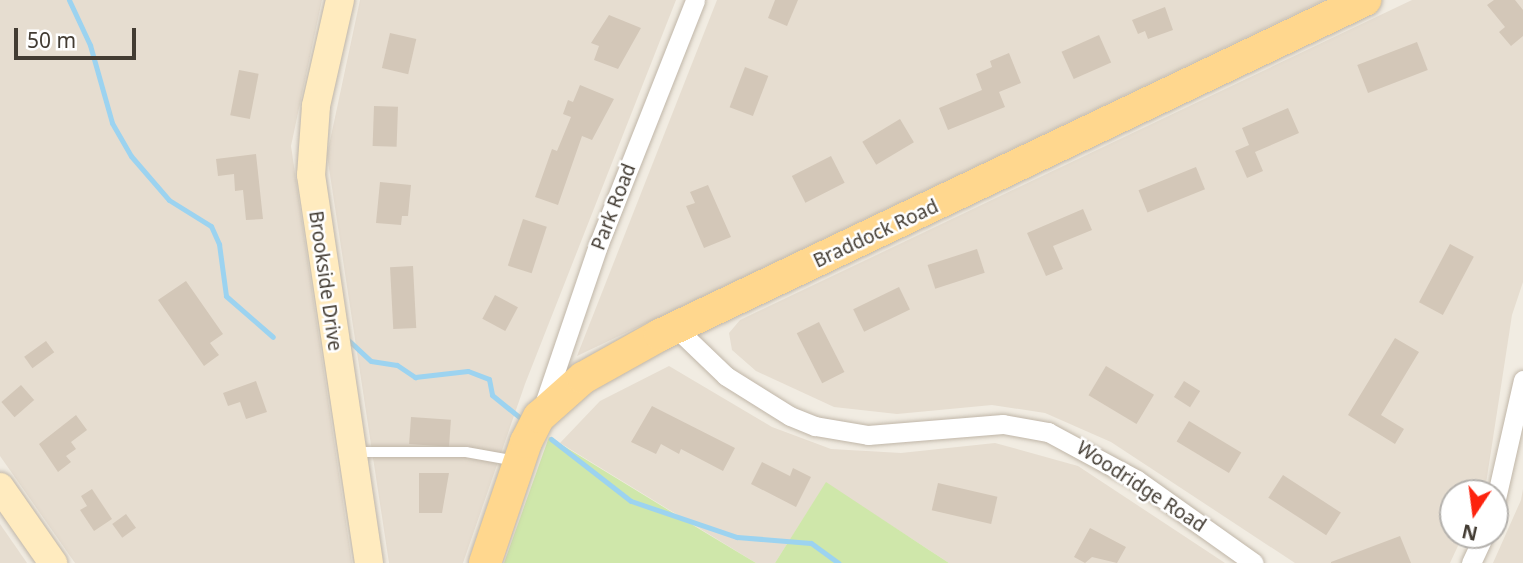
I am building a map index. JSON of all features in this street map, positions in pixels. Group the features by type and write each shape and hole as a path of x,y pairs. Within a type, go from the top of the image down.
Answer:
{"main road":[{"name":"Braddock Road","path":"485,563 519,462 539,417 583,378 676,328 1365,0"}],"street":[{"name":"Brookside Drive","path":"340,0 316,106 311,175 349,453 369,563"},
{"name":"Park Road","path":"539,417 599,243 695,0"},
{"name":"Woodridge Road","path":"676,328 734,381 815,426 868,435 1003,424 1048,432 1137,480 1254,563"},
{"path":"1500,479 1523,380"},
{"path":"0,487 53,563"}],"lane":[{"path":"349,453 466,452 519,462"}],"shaded area":[{"path":"0,0 322,0 291,146 352,563 75,563 0,456"},
{"path":"360,0 676,0 525,384 463,563 389,563 327,155"},
{"path":"717,0 1324,0 577,356"},
{"path":"1412,0 1523,0 1523,282 1512,315 1487,479 1439,479 1439,549 1456,549 1450,563 1295,563 1111,442 1045,413 992,405 897,414 834,407 756,371 732,350 729,333 740,320"},
{"path":"669,366 772,427 831,449 901,453 995,443 1078,466 1225,563 949,563 826,483 775,563 756,563 560,443 600,401"},
{"path":"1523,489 1523,563 1493,563 1499,549 1509,549 1509,527"},
{"path":"0,524 27,563 0,563"}],"green space":[{"path":"549,437 706,533 756,563 504,563"},
{"path":"826,482 929,550 949,563 775,563"}],"building":[{"path":"775,0 798,0 787,26 768,18"},
{"path":"1494,0 1515,0 1523,10 1523,36 1511,46 1499,32 1505,27 1487,5"},
{"path":"1165,7 1173,30 1148,39 1145,31 1138,34 1132,20"},
{"path":"609,15 641,28 618,69 594,60 599,46 591,43"},
{"path":"390,33 416,39 408,74 382,68"},
{"path":"1099,35 1111,62 1074,79 1062,52"},
{"path":"1417,42 1428,70 1368,93 1357,65"},
{"path":"1009,53 1021,83 999,92 1005,107 948,130 939,108 982,90 976,74 992,67 990,61"},
{"path":"745,67 768,76 753,116 730,107"},
{"path":"239,70 259,74 250,119 230,115"},
{"path":"580,85 614,99 592,140 582,136 558,205 535,197 552,149 557,151 571,117 563,114 568,100 573,102"},
{"path":"374,106 398,107 397,147 373,146"},
{"path":"1288,108 1299,133 1255,152 1263,171 1247,178 1235,151 1249,145 1242,128"},
{"path":"900,119 914,142 876,165 862,142"},
{"path":"256,154 263,219 246,220 243,190 235,191 234,174 218,176 216,159"},
{"path":"831,156 845,183 805,203 792,176"},
{"path":"1196,167 1205,189 1148,212 1139,190"},
{"path":"380,182 411,185 408,216 402,216 401,225 376,223"},
{"path":"708,185 731,237 704,248 686,206 695,203 690,192"},
{"path":"1083,209 1092,230 1053,246 1063,269 1046,276 1027,233"},
{"path":"523,219 547,227 532,273 508,266"},
{"path":"1450,244 1474,257 1443,315 1419,302"},
{"path":"977,249 985,273 935,289 928,265"},
{"path":"413,266 416,328 393,329 390,267"},
{"path":"186,281 223,334 210,343 219,355 204,366 158,300"},
{"path":"899,287 910,309 864,332 853,309"},
{"path":"495,295 518,307 505,331 482,319"},
{"path":"819,322 844,372 822,383 797,333"},
{"path":"1395,338 1419,352 1381,415 1404,429 1395,444 1348,415"},
{"path":"46,341 54,352 32,368 24,357"},
{"path":"1106,366 1154,395 1136,424 1088,395"},
{"path":"256,381 267,412 246,419 240,402 228,406 223,393"},
{"path":"1184,381 1200,391 1190,407 1174,397"},
{"path":"21,385 34,400 14,417 1,402"},
{"path":"652,406 735,448 723,471 681,449 679,454 661,444 656,454 631,442"},
{"path":"76,415 87,430 71,442 76,449 66,456 71,462 58,472 39,444"},
{"path":"411,417 451,420 449,447 409,444"},
{"path":"1189,421 1241,452 1229,473 1177,442"},
{"path":"762,462 790,476 793,468 811,477 796,507 751,484"},
{"path":"419,473 449,473 442,513 419,513"},
{"path":"1283,475 1341,513 1326,535 1268,498"},
{"path":"938,483 997,497 991,524 932,510"},
{"path":"92,489 112,519 94,531 80,510 87,506 81,496"},
{"path":"126,514 136,528 122,538 112,524"},
{"path":"1090,528 1126,547 1117,563 1092,557 1085,563 1074,557"},
{"path":"1400,536 1411,563 1331,563 1331,562"}],"waterway":[{"path":"69,0 90,45 112,123 131,156 169,200 211,226 219,244 226,296 273,337"},
{"path":"345,337 371,361 397,365 415,377 468,371 489,379 492,395 522,419"},
{"path":"551,439 631,501 737,537 811,543 839,563"}]}
